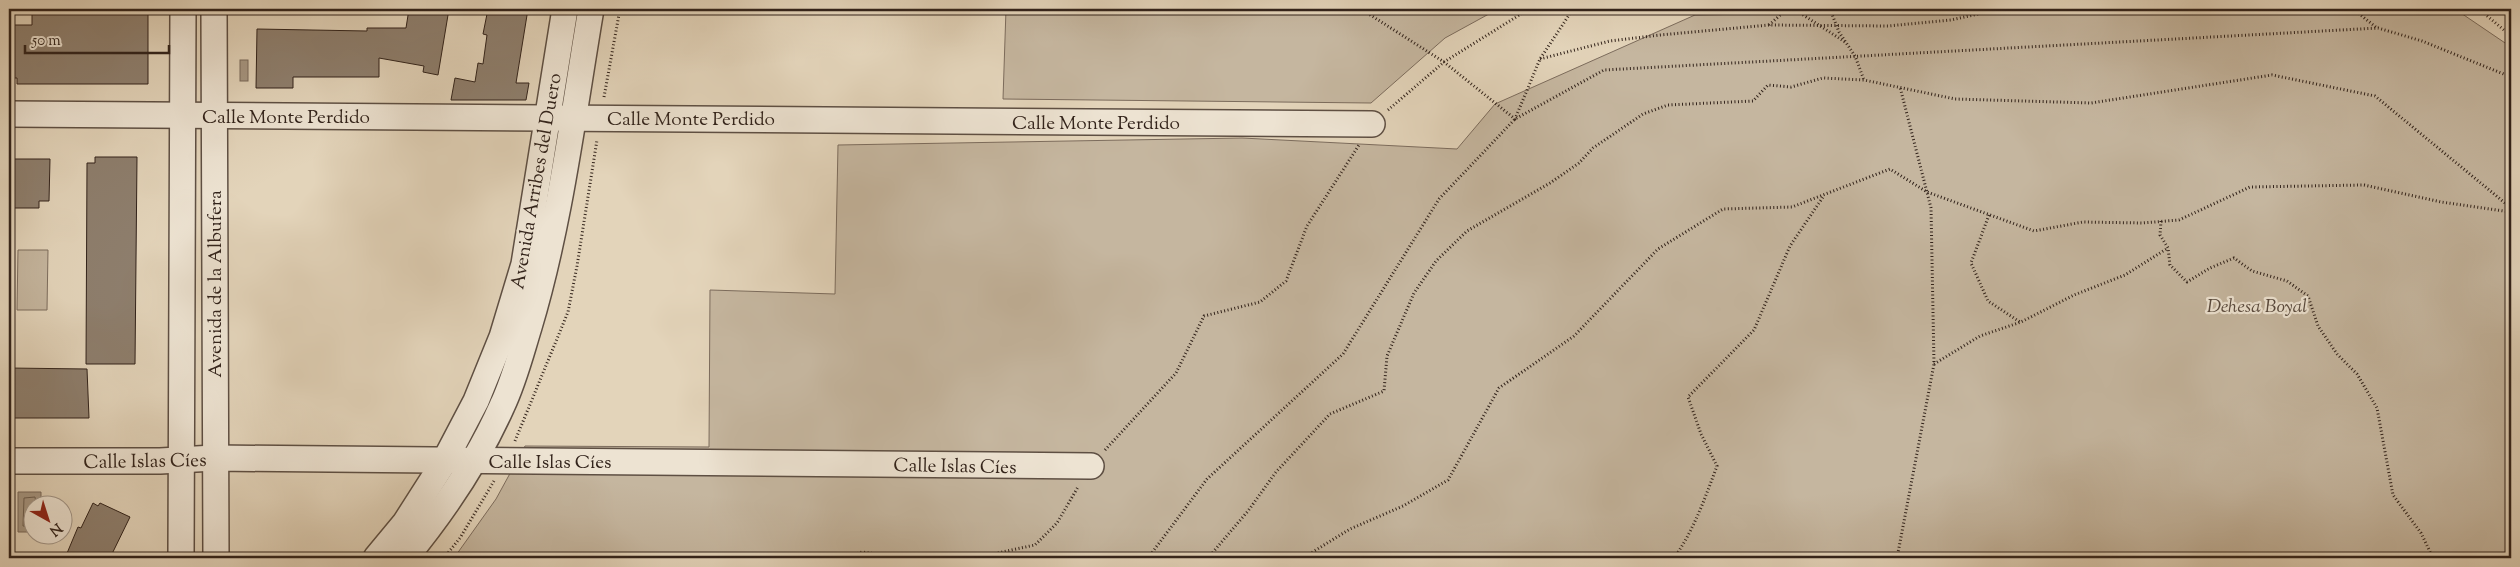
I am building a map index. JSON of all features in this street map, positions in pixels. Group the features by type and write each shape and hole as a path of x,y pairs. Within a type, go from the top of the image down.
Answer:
{"street":[{"name":"Avenida de la Albufera","path":"181,558 183,9"},
{"name":"Avenida de la Albufera","path":"214,9 214,458 216,558"},
{"name":"Avenida Arribes del Duero","path":"376,558 405,523 444,462 476,401 502,337 524,264 565,9"},
{"name":"Avenida Arribes del Duero","path":"405,558 427,532 472,461 503,405 546,272 591,9"},
{"name":"Calle Monte Perdido","path":"9,114 1372,124"},
{"name":"Calle Islas Cíes","path":"9,460 181,460 214,458 444,462 1091,466"}],"path":[{"path":"1361,9 1444,62 1515,119"},
{"path":"974,558 1035,545 1057,523 1091,466 1176,373 1204,316 1260,302 1286,281 1306,226 1372,124 1444,62 1529,9"},
{"path":"1515,119 1540,59 1573,9"},
{"path":"1769,25 1787,9"},
{"path":"1794,9 1847,44"},
{"path":"1830,9 1838,28 1855,56 1864,80"},
{"path":"1540,59 1610,41 1769,25 1838,28 1888,26 1952,20 2001,9"},
{"path":"2352,9 2378,28"},
{"path":"2458,9 2479,9 2511,36"},
{"path":"1148,558 1207,480 1343,354 1439,199 1515,119 1604,70 2378,28 2422,41 2511,77"},
{"path":"1208,558 1248,512 1276,472 1330,414 1384,391 1387,356 1414,293 1436,260 1467,231 1550,183 1579,163 1593,148 1643,114 1668,105 1754,100 1768,85 1790,87 1823,78 1864,80 1955,98 2091,103 2272,75 2375,96 2505,203 2511,205"},
{"path":"1897,558 1934,364 1932,208 1900,87"},
{"path":"1303,558 1350,528 1404,506 1448,480 1499,388 1574,336 1658,249 1723,209 1792,208 1890,169 1927,192 2034,231 2083,222 2179,220 2250,187 2364,185 2441,202 2511,212"},
{"path":"1674,558 1686,540 1699,513 1717,466 1701,434 1688,397 1754,330 1790,246 1823,196"},
{"path":"1989,215 1971,263 1988,301 2021,322"},
{"path":"2161,221 2160,235 2168,248 2170,265 2187,282 2210,268 2234,258 2252,271 2287,281 2308,296 2318,326 2337,354 2357,374 2377,408 2394,495 2421,533 2433,558"},
{"path":"1934,364 1980,336 2021,322 2074,295 2125,275 2168,248"},
{"path":"844,558 862,552 908,558"}],"green space":[{"path":"1006,9 1498,9 1445,38 1371,103 1003,99"},
{"name":"Dehesa Boyal","path":"2047,9 2455,9 2511,47 2511,558 454,558 496,499 525,446 709,447 710,290 835,294 838,145 1242,138 1457,149 1495,104 1695,15"},
{"path":"18,250 48,250 47,310 17,310"}],"water":[{"path":"240,60 248,60 248,81 240,81"},
{"path":"18,492 41,492 41,494 22,494 22,532 18,532"}],"building":[{"path":"32,9 148,9 148,84 17,84 17,78 9,78 9,25 32,25"},
{"path":"409,9 449,9 438,75 423,72 424,66 379,58 379,77 293,77 293,88 256,88 257,29 367,31 367,28 406,28"},
{"path":"488,9 528,9 516,83 529,83 526,100 451,100 455,78 475,82 478,63 483,64 487,35 483,34"},
{"path":"95,157 137,157 135,364 86,364 87,163 95,163"},
{"path":"9,159 50,159 49,201 39,201 39,208 9,208"},
{"path":"9,368 87,369 89,418 9,418"},
{"path":"93,503 98,506 100,503 130,517 110,558 65,558 78,527 81,528"}]}
